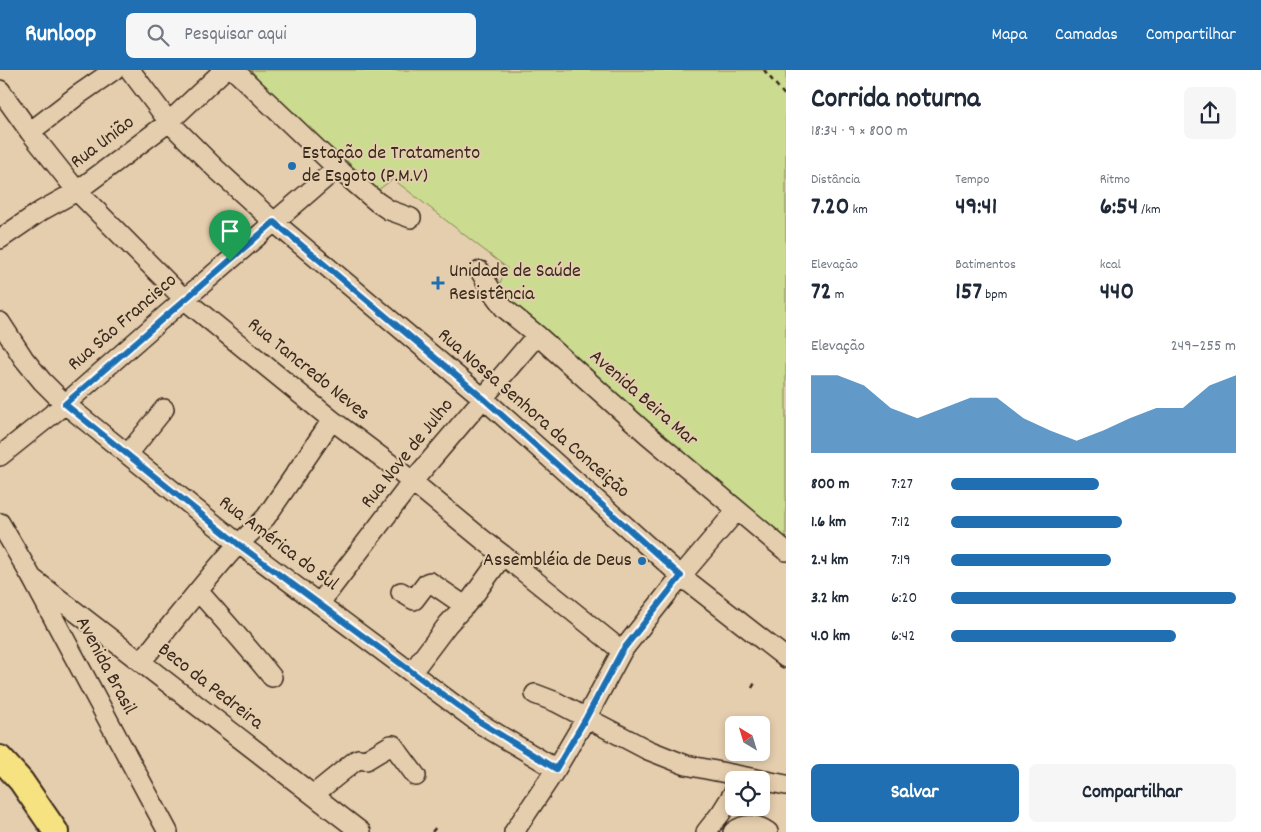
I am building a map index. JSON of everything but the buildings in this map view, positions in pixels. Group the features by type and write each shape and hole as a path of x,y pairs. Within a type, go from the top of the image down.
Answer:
{"main road":[{"path":"0,758 21,781 56,832"}],"street":[{"path":"30,132 114,70"},
{"path":"130,70 168,122"},
{"name":"Rua União","path":"2,234 77,191 168,122 224,70"},
{"path":"234,70 337,168 377,202 389,210 411,218"},
{"name":"Rua Tancredo Neves","path":"0,90 30,132 77,191 185,300 332,420 622,651"},
{"name":"Rua Nossa Senhora da Conceição","path":"168,122 274,222 483,398 681,576 786,658"},
{"name":"Rua São Francisco","path":"0,456 65,404 337,168"},
{"name":"Avenida Beira Mar","path":"480,271 504,308 786,551"},
{"name":"Rua América do Sul","path":"0,322 24,359 42,381 65,404 238,544 480,722 556,769"},
{"name":"Rua Nove de Julho","path":"319,604 412,482 536,335"},
{"path":"128,454 164,409"},
{"path":"141,662 198,590 238,544 266,517 332,420"},
{"path":"514,832 556,769 622,651 681,576 737,510"},
{"name":"Avenida Brasil","path":"0,523 32,578 168,832"},
{"path":"412,672 503,555"},
{"name":"Beco da Pedreira","path":"32,578 361,832"},
{"path":"401,592 414,600 427,583 430,582 465,606"},
{"path":"198,590 272,676"},
{"path":"535,694 556,702 648,750 686,765 725,776"},
{"path":"313,795 358,759 366,760 391,744 416,776"},
{"path":"770,782 785,782"},
{"path":"714,829 725,808"},
{"path":"733,832 742,826 748,825 762,828 768,832"}],"path":[{"path":"764,70 786,98"},
{"path":"752,688 756,682"},
{"path":"432,832 437,826"}],"green space":[{"path":"251,70 786,70 786,550 496,291 507,268 393,179 378,190 346,160 297,120"}],"place":[{"name":"Estação de Tratamento de Esgoto (P.M.V)","path":"292,166"},
{"name":"Unidade de Saúde Resistência","path":"438,283"},
{"name":"Assembléia de Deus","path":"642,561"}],"route":[{"path":"274,222 483,398 681,576 622,651 556,769 480,722 238,544 65,404 230,261 274,222"}]}
